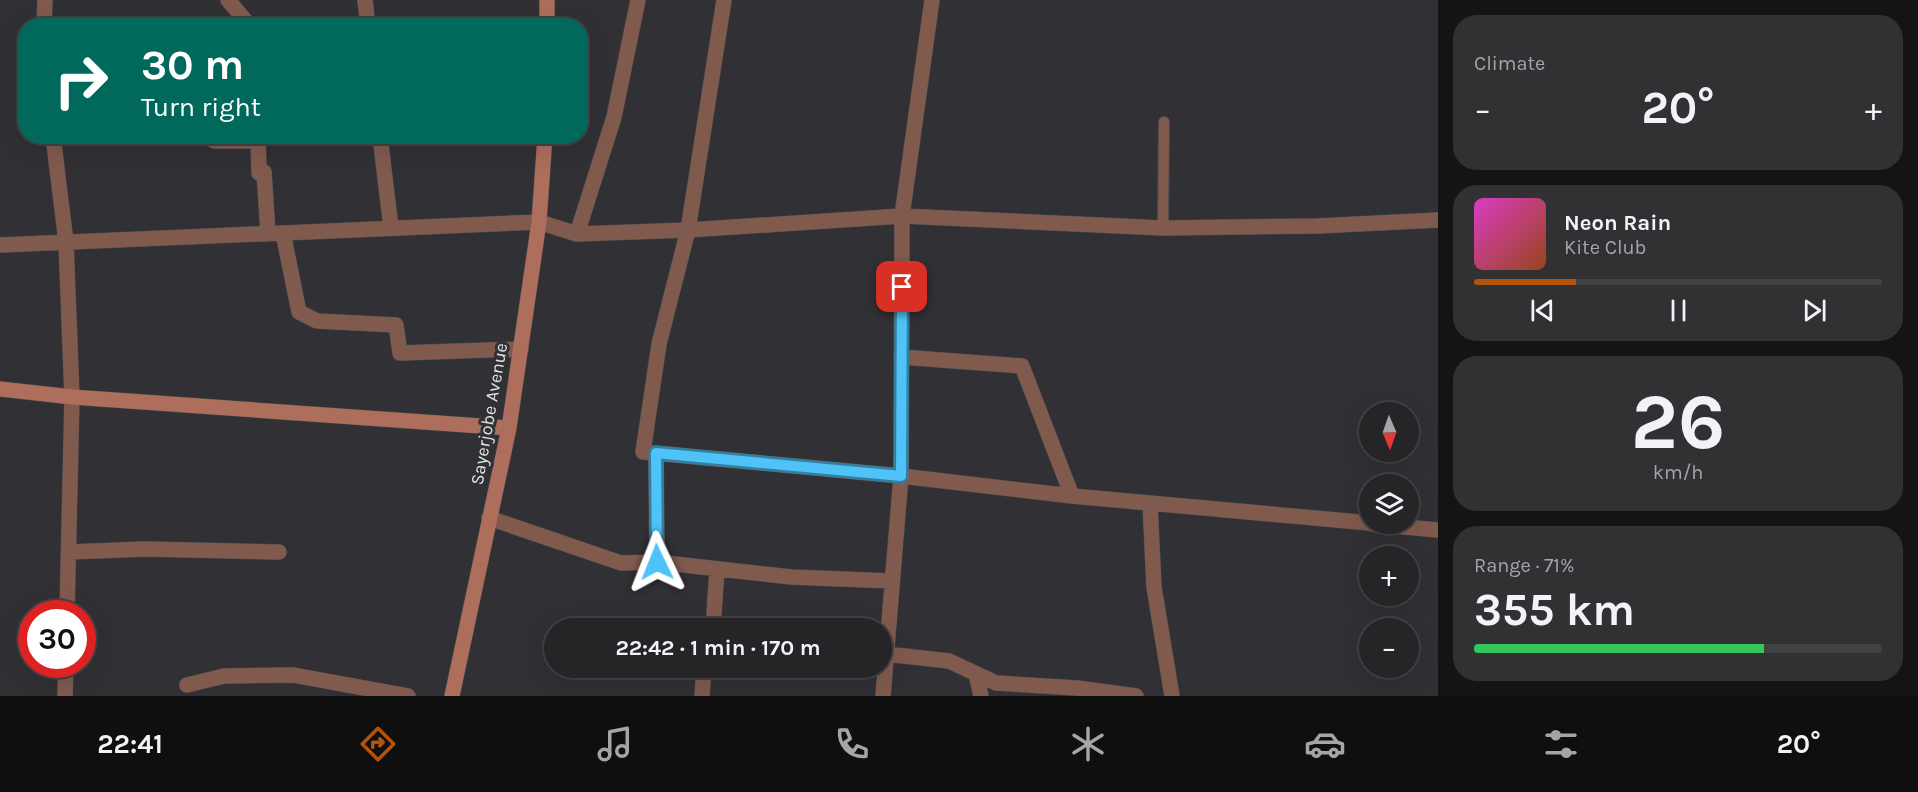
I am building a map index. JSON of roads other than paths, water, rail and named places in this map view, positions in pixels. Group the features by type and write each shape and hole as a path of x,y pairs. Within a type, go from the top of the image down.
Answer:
{"street":[{"path":"44,18 45,0"},
{"path":"228,0 243,18"},
{"path":"365,0 367,18"},
{"path":"547,0 547,18"},
{"path":"577,234 614,117 638,0"},
{"path":"724,0 688,230 659,344 643,452 901,476 1072,496 1359,522"},
{"path":"889,618 901,476 902,216 932,0"},
{"path":"53,144 66,242 72,397 67,600"},
{"path":"258,144 259,173 264,172 276,234 299,312 317,321 396,325 400,353 520,349"},
{"path":"381,144 391,228"},
{"name":"Sayerjobe Avenue","path":"452,696 509,428 540,222 544,144"},
{"path":"0,245 540,222 577,234 688,230 902,216 1163,228 1317,226 1438,220"},
{"path":"901,357 1022,366 1072,496"},
{"path":"0,389 72,397 509,428"},
{"path":"656,453 657,562"},
{"path":"1150,503 1154,587 1172,696"},
{"path":"489,518 621,563 657,562 791,577 892,581"},
{"path":"1419,528 1438,530"},
{"path":"69,552 145,549 279,552"},
{"path":"714,618 717,569"},
{"path":"892,655 948,661 996,683 1077,688 1136,696"},
{"path":"976,674 981,696"},
{"path":"187,685 224,676 292,675 408,696"},
{"path":"65,696 66,678"},
{"path":"702,696 703,678"},
{"path":"883,696 884,678"}],"lane":[{"path":"1163,228 1164,122"}]}
